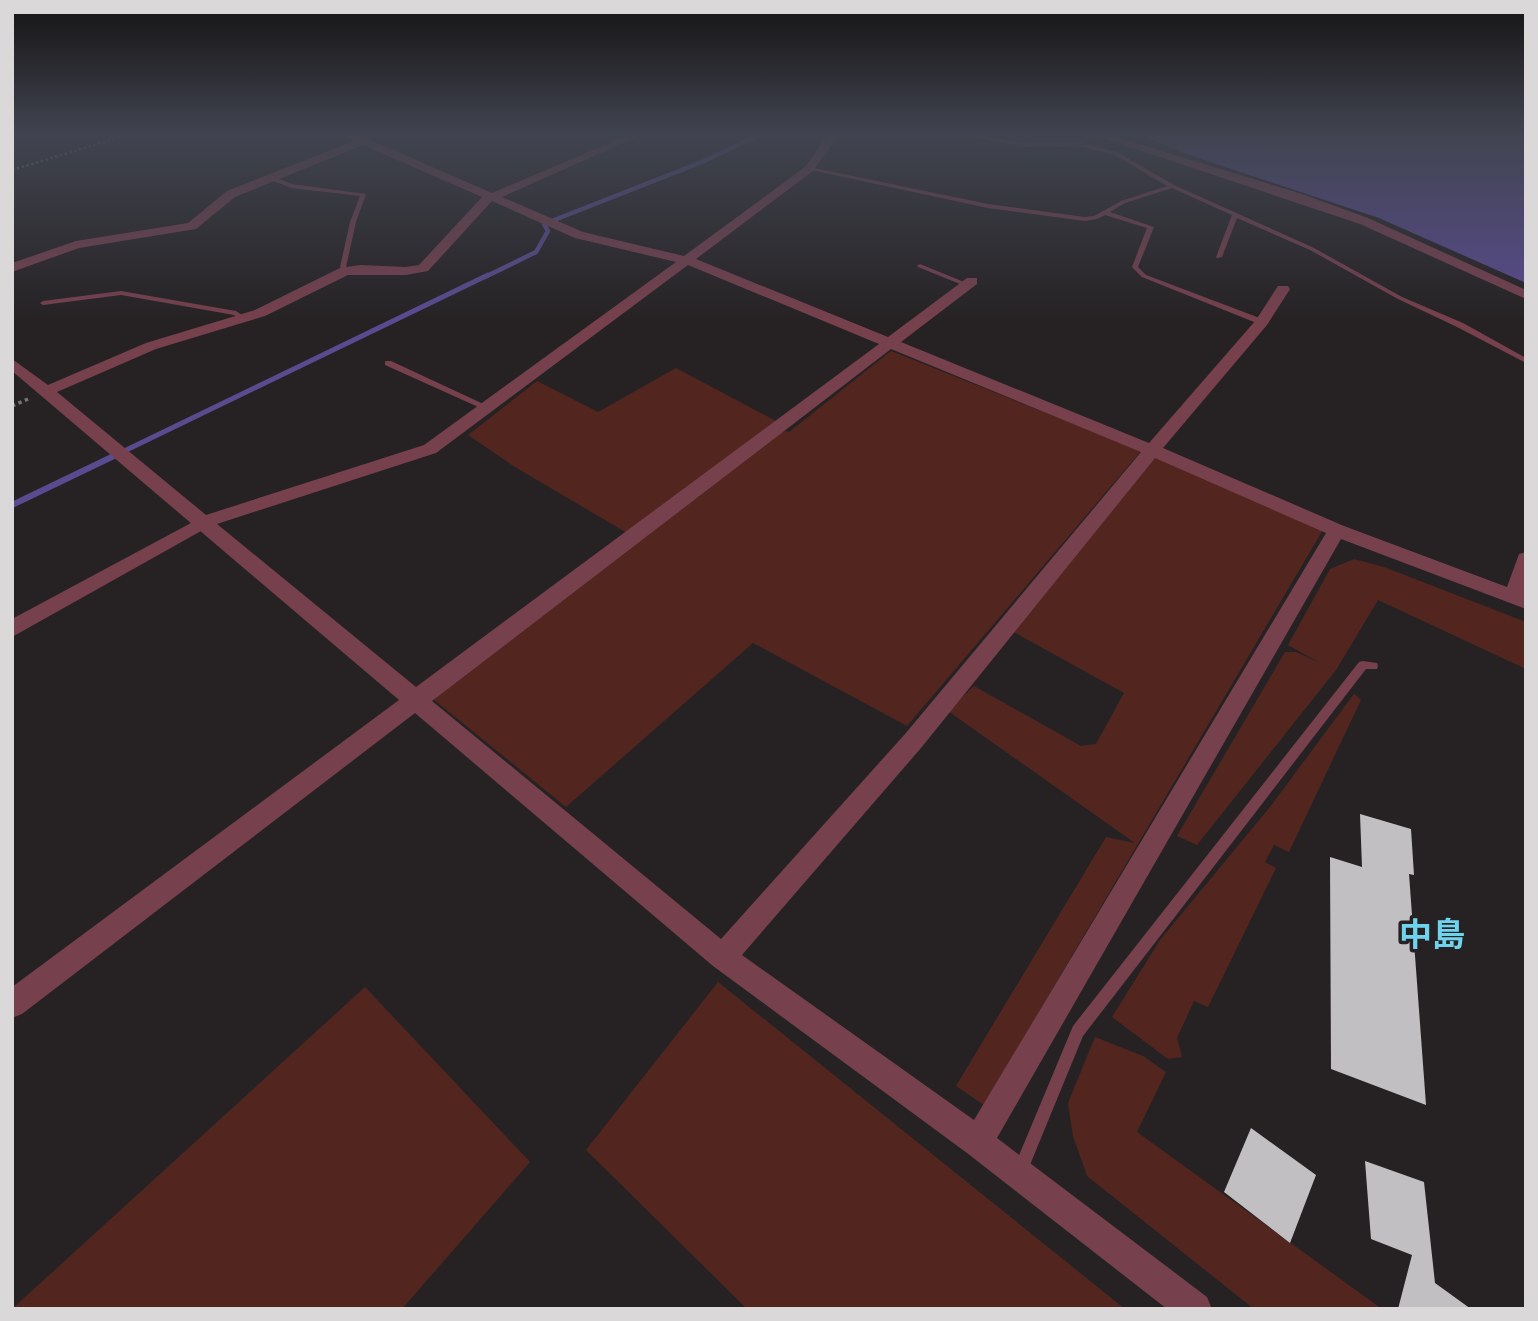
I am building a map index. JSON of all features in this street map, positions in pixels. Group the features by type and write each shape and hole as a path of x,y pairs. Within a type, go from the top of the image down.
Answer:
{"street":[{"path":"12,268 76,245 192,226 228,197"},
{"path":"46,391 151,346 244,319 345,271 405,271 423,268 480,204 495,197 579,235 686,260 1152,450 1337,530 1520,600 1526,559"},
{"path":"12,629 204,522 429,449 771,197"},
{"path":"1289,197 1364,221 1526,295"},
{"path":"12,1004 415,698 970,283"},
{"path":"722,957 913,741 1152,450 1262,322 1283,289"},
{"path":"12,363 722,957 978,1142 1195,1309"},
{"path":"978,1142 1337,530"}],"lane":[{"path":"345,271 343,267 353,222 363,197"},
{"path":"942,197 988,206 1085,219 1106,213 1139,197"},
{"path":"1195,197 1312,250 1526,361"},
{"path":"1106,213 1151,227 1135,267 1144,276 1262,322"},
{"path":"1219,257 1235,215"},
{"path":"920,266 970,283"},
{"path":"43,303 121,293 236,313 244,319"},
{"path":"388,363 488,408"},
{"path":"1019,1174 1078,1031 1363,665 1373,666"}],"shaded area":[{"path":"1315,197 1526,197 1526,283 1379,218"},
{"path":"891,351 1141,451 907,726 753,643 566,807 433,699 779,429 789,432"},
{"path":"676,368 776,421 627,533 515,467 468,435 537,381 598,412"},
{"path":"1156,456 1324,528 984,1105 956,1086 1106,837 1135,843 948,711 974,686 1081,746 1096,744 1124,693 1012,631"},
{"path":"1354,559 1384,567 1526,622 1526,669 1378,600 1336,670 1197,845 1177,836 1285,652 1296,652 1320,663 1288,645 1330,569"},
{"path":"1354,694 1361,700 1289,852 1274,845 1265,862 1276,868 1208,1007 1194,1001 1177,1038 1182,1057 1168,1059 1112,1017 1160,940 1270,807"},
{"path":"718,982 1125,1309 747,1309 586,1150"},
{"path":"365,987 530,1162 402,1309 12,1309"},
{"path":"1095,1037 1143,1056 1166,1072 1137,1132 1382,1309 1254,1309 1087,1176 1073,1136 1068,1103"}],"building":[{"path":"1360,814 1411,829 1414,875 1409,874 1426,1105 1331,1069 1330,857 1362,867"},
{"path":"1251,1128 1316,1175 1290,1243 1224,1192"},
{"path":"1365,1161 1424,1182 1435,1283 1471,1309 1398,1309 1412,1255 1371,1239"}],"waterway":[{"path":"485,277 536,252 548,231 544,224 614,197"},
{"path":"116,455 488,275"},
{"path":"12,505 120,453"}],"district":[{"name":"中島","path":"1432,935"}]}
